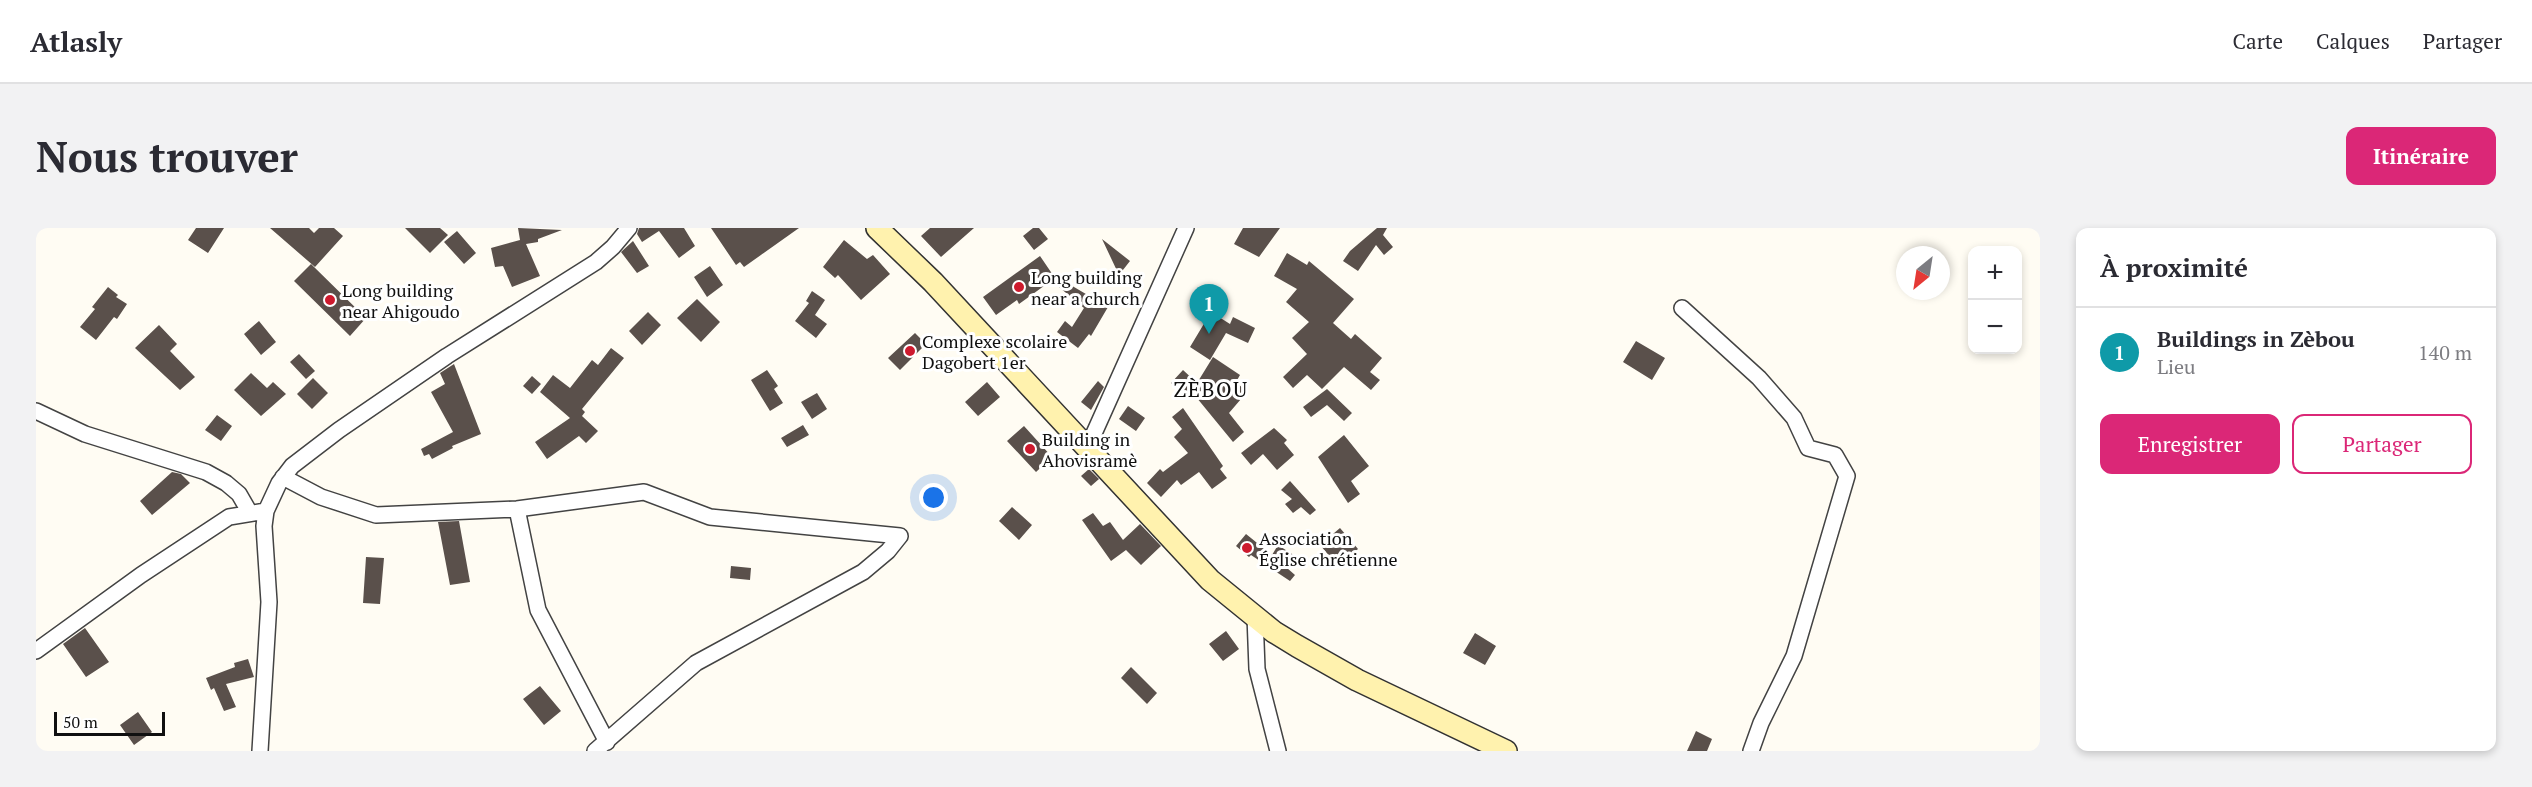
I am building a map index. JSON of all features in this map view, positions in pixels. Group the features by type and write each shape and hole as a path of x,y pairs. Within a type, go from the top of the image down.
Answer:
{"street":[{"path":"260,751 269,602 264,526 266,511 283,477 292,466 339,430 447,356 596,262 613,248 629,228"},
{"path":"877,228 933,282 1210,580 1274,632 1358,680 1506,751"},
{"path":"1087,448 1186,228"},
{"path":"1682,308 1759,378 1794,418 1808,448 1835,455 1847,476 1794,656 1761,723 1751,751"},
{"path":"36,411 85,434 206,472 226,483 239,494 250,513"},
{"path":"283,477 321,497 376,515 517,509 644,492 710,517 900,536 888,551 863,572 696,663 601,747 538,609 517,509"},
{"path":"36,651 141,575 229,517 266,511"},
{"path":"1255,616 1257,669 1278,751"}],"building":[{"path":"196,228 224,228 208,253 188,240"},
{"path":"270,228 309,228 314,233 319,228 334,228 343,236 315,267"},
{"path":"405,228 440,228 448,235 430,253"},
{"path":"518,228 562,230 538,239 538,242 526,244 540,276 512,287 503,266 495,267 491,248 520,240"},
{"path":"639,228 684,228 695,246 679,258 659,231 642,242 637,234"},
{"path":"711,228 799,228 744,267 740,262 736,265"},
{"path":"930,228 974,228 941,257 921,236"},
{"path":"1033,228 1039,228 1048,239 1034,250 1023,236"},
{"path":"1243,228 1280,228 1259,257 1234,244"},
{"path":"1377,228 1387,228 1383,235 1393,247 1384,255 1376,245 1358,271 1343,261 1350,251"},
{"path":"457,231 476,253 464,264 444,242"},
{"path":"1102,239 1130,261 1119,275"},
{"path":"844,240 867,259 873,255 890,274 861,300 838,275 835,278 823,267"},
{"path":"633,241 649,266 637,273 621,252"},
{"path":"1287,253 1307,265 1309,261 1354,299 1333,323 1351,339 1355,334 1382,358 1370,372 1380,380 1371,390 1344,367 1322,389 1307,375 1293,388 1283,377 1307,354 1292,338 1309,322 1286,302 1297,289 1274,276"},
{"name":"Long building near a church","path":"1040,256 1055,278 1019,304 1017,300 996,315 983,297"},
{"name":"Long building near Ahigoudo","path":"311,264 366,318 350,336 294,281"},
{"path":"710,266 723,285 707,297 694,277"},
{"path":"1057,277 1108,307 1091,336 1089,334 1078,348 1057,332 1065,321 1072,327 1084,308 1053,282"},
{"path":"108,287 118,295 116,297 127,304 117,319 114,317 96,340 80,327 95,309 92,307"},
{"path":"812,291 825,300 815,315 827,324 816,338 795,321 809,303 806,301"},
{"path":"697,299 720,322 701,342 677,318"},
{"path":"648,312 661,325 642,345 629,331"},
{"path":"1211,312 1230,324 1233,317 1255,328 1248,343 1226,333 1210,360 1190,347"},
{"path":"259,321 276,342 261,355 244,334"},
{"path":"159,325 177,344 170,351 195,377 180,390 135,348"},
{"path":"915,333 926,344 900,370 888,358"},
{"path":"1636,341 1665,358 1652,380 1623,362"},
{"path":"611,348 624,358 582,409 585,412 582,416 598,431 586,443 579,436 547,459 535,442 570,418 540,392 553,375 570,388 592,360 598,365"},
{"path":"299,354 315,371 306,379 290,362"},
{"path":"1213,357 1240,375 1236,382 1247,392 1229,413 1244,432 1233,442 1192,392 1186,396 1171,383 1183,370 1197,383"},
{"path":"454,364 481,434 452,446 453,448 432,459 429,454 424,456 421,449 453,432 431,392 445,384 440,373"},
{"path":"767,370 778,386 774,389 783,403 770,411 751,380"},
{"path":"251,373 267,388 273,382 286,394 261,416 234,390"},
{"path":"532,376 541,384 532,394 523,386"},
{"path":"313,378 328,393 312,409 297,394"},
{"path":"1098,381 1104,387 1091,410 1081,402"},
{"path":"987,382 1000,397 978,416 965,402"},
{"path":"1327,389 1352,413 1344,421 1327,405 1311,417 1303,407"},
{"path":"817,393 827,409 812,419 801,402"},
{"path":"1128,406 1145,418 1136,431 1119,419"},
{"path":"1183,408 1223,466 1220,469 1227,478 1212,489 1199,472 1181,485 1177,480 1161,497 1147,483 1160,469 1163,472 1188,453 1174,437 1182,429 1172,417"},
{"path":"217,415 232,426 221,441 205,430"},
{"path":"803,425 809,435 787,447 781,438"},
{"name":"Building in Ahovisramè","path":"1024,426 1052,457 1036,472 1007,441"},
{"path":"1274,428 1287,440 1284,443 1294,455 1277,470 1263,454 1251,465 1241,453"},
{"path":"1344,435 1369,466 1351,481 1360,494 1348,503 1318,457"},
{"path":"1089,469 1099,479 1091,486 1081,476"},
{"path":"172,472 181,474 190,483 152,515 140,501"},
{"path":"1290,481 1316,510 1310,515 1301,507 1293,513 1285,504 1292,499 1281,490"},
{"path":"1012,507 1032,525 1019,540 999,521"},
{"path":"1093,513 1103,526 1110,522 1123,540 1140,524 1161,546 1141,565 1126,550 1111,561 1082,520"},
{"path":"459,521 470,582 450,585 438,522"},
{"path":"1340,528 1358,549 1338,566 1320,545"},
{"path":"1246,534 1272,555 1278,545 1295,556 1287,568 1295,575 1290,581 1251,555 1249,557 1236,546"},
{"path":"366,557 384,558 380,604 363,603"},
{"path":"731,566 751,568 750,580 730,578"},
{"path":"85,628 109,662 86,677 63,644"},
{"path":"1226,631 1239,649 1223,661 1209,644"},
{"path":"1475,633 1496,646 1485,665 1463,653"},
{"path":"248,659 254,677 226,684 236,707 224,711 214,688 211,690 206,678 235,667 234,663"},
{"path":"1131,667 1157,693 1147,704 1121,678"},
{"path":"540,686 561,711 544,725 523,699"},
{"path":"138,712 152,732 134,745 120,725"},
{"path":"1696,731 1712,739 1707,751 1687,751"}],"place":[{"name":"Long building near a church","path":"1019,287"},
{"name":"Long building near Ahigoudo","path":"330,300"},
{"name":"Buildings in Zèbou","path":"1209,334"},
{"name":"Complexe scolaire Dagobert 1er","path":"910,351"},
{"name":"Building in Ahovisramè","path":"1030,449"},
{"name":"Association Église chrétienne","path":"1247,548"}],"district":[{"name":"ZÈBOU","path":"1211,389"}]}
